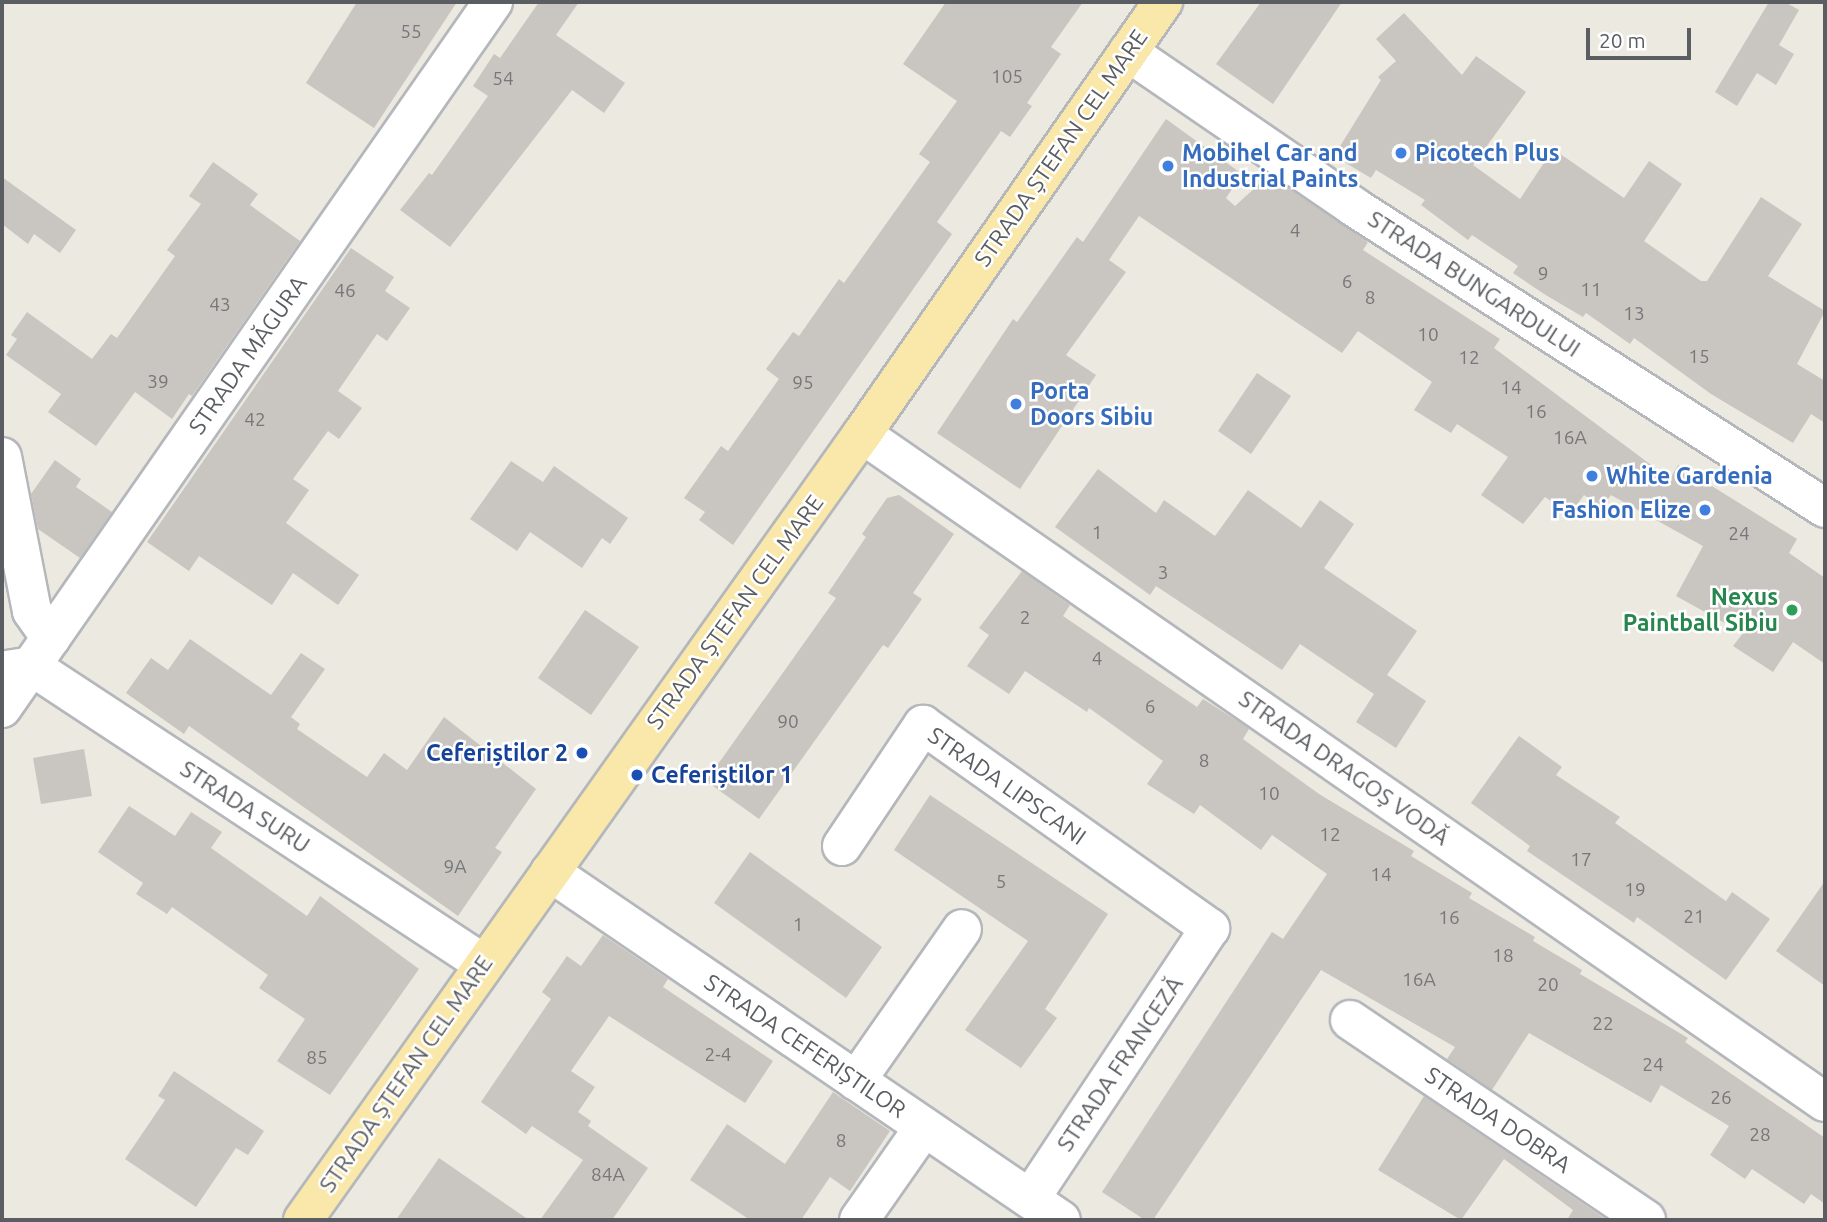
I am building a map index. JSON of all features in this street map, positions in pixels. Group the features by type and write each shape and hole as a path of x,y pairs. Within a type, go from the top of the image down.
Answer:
{"main road":[{"name":"STRADA ȘTEFAN CEL MARE","path":"303,1220 862,434 1163,2"}],"street":[{"name":"STRADA MĂGURA","path":"2,708 28,658 493,2"},
{"name":"STRADA BUNGARDULUI","path":"1128,52 1354,207 1825,508"},
{"name":"STRADA DRAGOȘ VODĂ","path":"862,434 1825,1102"},
{"path":"2,457 32,611 28,658"},
{"name":"STRADA SURU","path":"28,658 484,964"},
{"name":"STRADA LIPSCANI","path":"842,846 923,725 1210,928"},
{"name":"STRADA CEFERIȘTILOR","path":"550,872 1061,1220"},
{"name":"STRADA FRANCEZĂ","path":"1030,1199 1210,928"},
{"path":"856,1081 962,929"},
{"name":"STRADA DOBRA","path":"1350,1020 1646,1220"},
{"path":"859,1220 924,1127"}],"building":[{"path":"357,2 457,2 374,128 306,83"},
{"path":"539,2 579,2 556,35 625,83 604,113 572,90 450,247 400,210 429,173 432,175 488,96 473,86 494,54 500,58"},
{"path":"946,2 1083,2 1051,47 1061,54 1027,103 1032,106 1010,137 1001,131 937,222 952,234 733,545 699,520 705,512 684,498 721,446 728,451 779,379 766,369 793,332 799,336 839,279 844,283 930,162 919,154 957,101 903,64"},
{"path":"1261,2 1342,2 1273,104 1216,64"},
{"path":"1769,2 1785,2 1799,10 1779,45 1794,54 1776,85 1757,73 1737,106 1715,92"},
{"path":"1404,13 1462,75 1476,56 1526,92 1473,165 1520,199 1553,149 1624,198 1649,161 1682,184 1644,241 1701,281 1707,281 1761,197 1802,224 1768,276 1825,311 1797,364 1825,381 1825,423 1811,414 1793,443 1711,394 1634,338 1630,344 1586,313 1583,317 1544,294 1513,273 1518,266 1472,235 1468,240 1421,205 1425,200 1376,170 1371,178 1334,156 1381,80 1378,77 1396,61 1376,39"},
{"path":"1166,119 1242,174 1226,198 1235,206 1269,175 1368,242 1363,250 1500,339 1494,348 1670,479 1678,465 1797,539 1789,553 1825,578 1825,664 1793,642 1773,672 1733,646 1743,633 1676,596 1703,546 1611,495 1602,508 1584,495 1570,514 1545,497 1523,524 1481,495 1508,457 1457,424 1451,433 1414,410 1432,382 1358,331 1342,353 1139,216 1109,260 1126,272 1066,355 1096,375 1020,489 937,433 1013,319 1017,322 1077,237 1083,242"},
{"path":"213,162 258,194 250,205 300,241 192,396 189,394 172,419 135,392 96,446 48,412 61,394 6,355 17,339 11,335 27,312 92,359 111,334 117,338 175,256 167,250 201,204 189,196"},
{"path":"2,177 76,230 60,253 34,234 28,244 2,224"},
{"path":"351,248 394,277 385,291 410,308 387,341 377,334 338,391 362,408 339,439 328,431 293,479 309,490 286,523 359,575 338,605 293,573 272,605 199,556 189,571 147,542"},
{"path":"1257,373 1291,396 1251,454 1218,431"},
{"path":"55,460 81,479 76,487 112,512 80,558 38,529 31,494"},
{"path":"511,461 543,482 554,466 628,518 610,544 602,538 582,568 530,532 517,551 470,519"},
{"path":"1098,469 1156,513 1164,500 1215,536 1248,490 1301,528 1320,500 1354,524 1324,568 1417,631 1387,675 1426,701 1396,748 1356,722 1374,694 1300,644 1282,670 1156,586 1150,595 1055,527"},
{"path":"899,495 954,534 913,593 922,599 888,648 883,645 759,819 706,781 836,598 828,593 866,537 862,534 887,498"},
{"path":"1022,571 1070,605 1063,616 1197,707 1203,699 1244,725 1249,729 1243,739 1319,794 1414,851 1411,856 1472,893 1469,898 1535,937 1533,941 1582,970 1580,974 1688,1038 1685,1042 1825,1138 1825,1204 1811,1194 1804,1204 1752,1169 1745,1179 1710,1155 1729,1126 1661,1085 1651,1103 1529,1033 1492,1090 1447,1059 1455,1047 1321,970 1153,1220 1145,1220 1102,1192 1272,932 1283,939 1327,874 1272,835 1261,850 1200,805 1194,814 1147,784 1163,761 1089,708 1087,712 1025,671 1009,694 967,666 989,635 979,628"},
{"path":"585,610 639,647 591,715 538,678"},
{"path":"190,639 271,695 301,653 325,669 291,717 300,724 297,729 367,777 384,753 407,770 444,717 536,789 495,848 502,852 458,916 189,726 184,734 126,693 151,658 168,670"},
{"path":"1519,736 1562,767 1556,775 1620,817 1615,823 1726,901 1732,892 1770,919 1726,980 1637,917 1634,923 1527,851 1530,846 1471,803"},
{"path":"84,749 92,796 41,804 33,758"},
{"path":"930,795 1108,914 1045,1009 1057,1018 1021,1068 965,1030 1028,941 894,850"},
{"path":"129,806 175,836 191,812 222,832 211,848 307,916 320,896 419,969 330,1095 277,1061 305,1019 259,988 268,975 172,907 167,914 136,894 143,883 98,852"},
{"path":"750,852 882,947 846,998 714,903"},
{"path":"1825,881 1825,986 1776,951"},
{"path":"603,935 668,979 663,987 773,1061 745,1103 609,1016 571,1071 595,1087 578,1112 591,1121 588,1126 648,1168 612,1220 540,1220 583,1160 532,1126 526,1134 481,1102 551,999 542,992 567,956 581,966"},
{"path":"174,1071 264,1131 248,1155 236,1148 196,1207 125,1159 165,1100 158,1096"},
{"path":"833,1092 890,1131 850,1191 830,1177 801,1220 750,1220 690,1180 727,1124 785,1164"},
{"path":"1424,1096 1607,1220 1567,1220 1573,1210 1504,1159 1461,1220 1378,1170"},
{"path":"439,1158 529,1220 396,1220"}],"place":[{"name":"Picotech Plus","path":"1401,153"},
{"name":"Mobihel Car and Industrial Paints","path":"1168,166"},
{"name":"Porta Doors Sibiu","path":"1016,404"},
{"name":"White Gardenia","path":"1592,476"},
{"name":"Fashion Elize","path":"1705,510"},
{"name":"Nexus Paintball Sibiu","path":"1792,610"},
{"name":"Ceferiștilor 2","path":"582,753"},
{"name":"Ceferiștilor 1","path":"637,775"}]}
